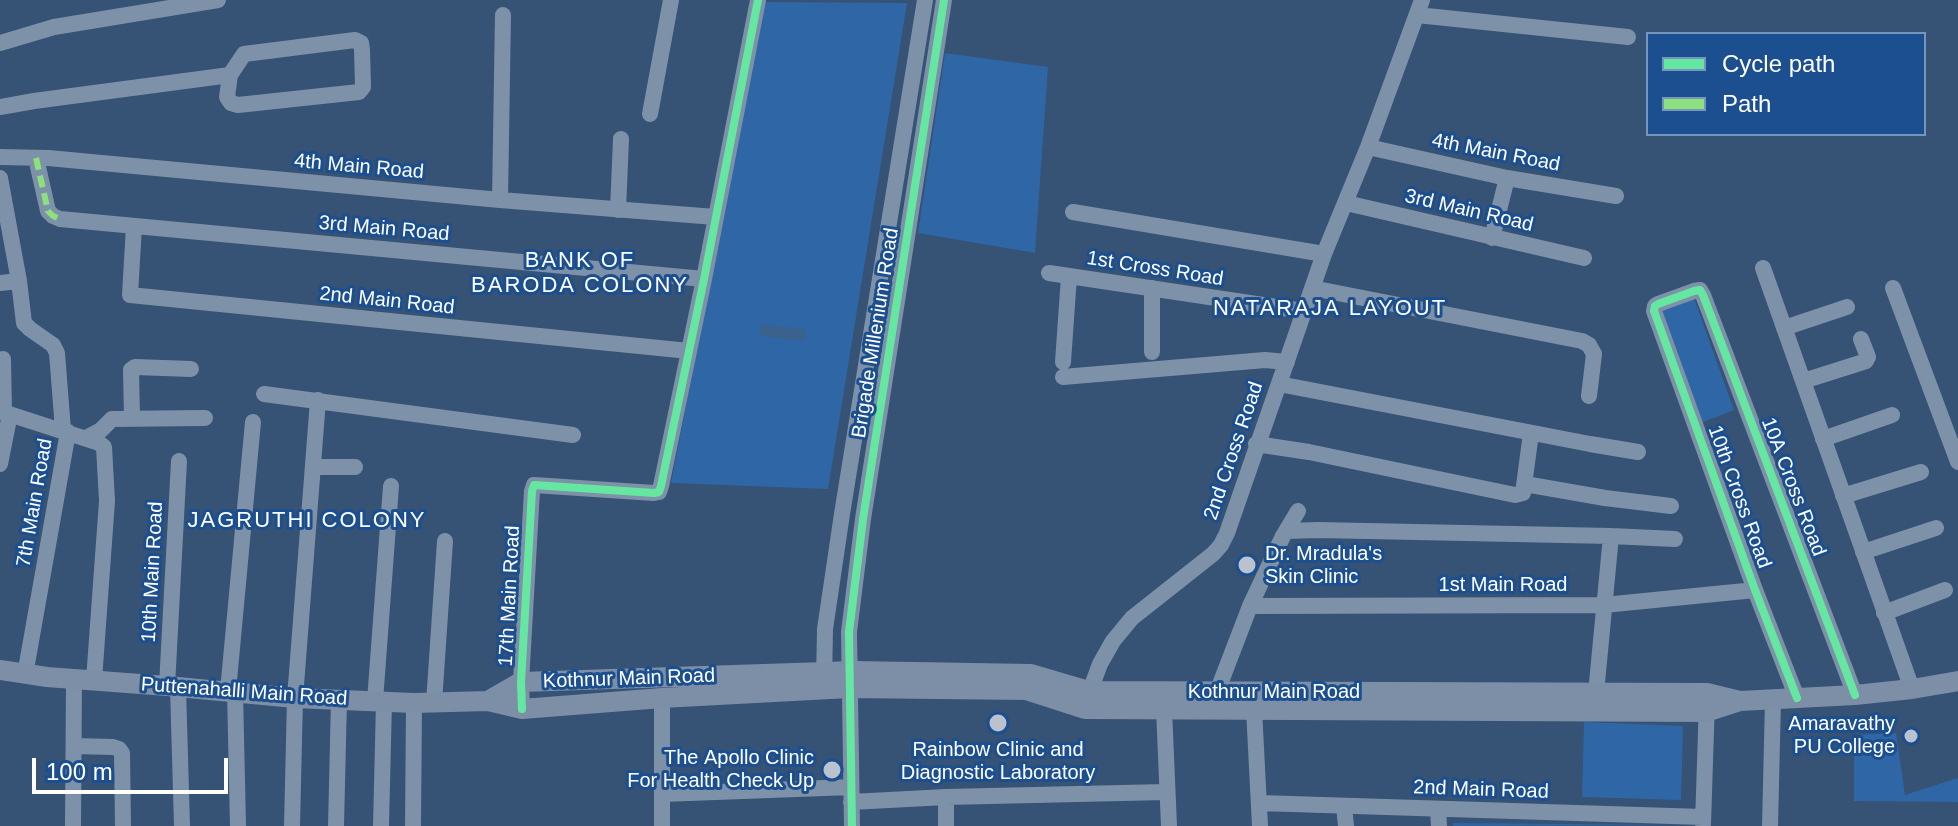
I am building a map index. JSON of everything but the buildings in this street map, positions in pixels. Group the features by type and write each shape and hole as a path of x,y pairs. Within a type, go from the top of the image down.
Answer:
{"main road":[{"name":"Puttenahalli Main Road","path":"0,670 25,675 295,698 424,703 488,701"},
{"name":"Kothnur Main Road","path":"488,701 521,682 1031,677 1087,700 1164,709 1217,700 1254,709 1773,700 1855,695 1958,681"},
{"name":"Kothnur Main Road","path":"488,701 522,709 662,698 824,680"},
{"name":"Kothnur Main Road","path":"1087,700 1596,693 1707,702"}],"street":[{"path":"0,43 77,22 218,0"},
{"path":"650,114 671,0"},
{"path":"689,351 758,0"},
{"path":"824,680 825,629 842,514 925,0"},
{"name":"Brigade Millenium Road","path":"849,680 849,632 863,519 944,0"},
{"path":"1420,7 1628,37"},
{"name":"2nd Cross Road","path":"1087,700 1100,664 1113,641 1132,618 1213,554 1227,533 1303,311 1420,7"},
{"path":"500,200 503,15"},
{"path":"0,107 230,75 244,54 355,40 361,43 363,87 359,92 238,105 231,103 227,97 230,75"},
{"path":"618,210 621,139"},
{"name":"4th Main Road","path":"1368,147 1507,178 1616,196"},
{"name":"4th Main Road","path":"0,157 715,217"},
{"name":"3rd Main Road","path":"36,158 48,211 60,219 704,279"},
{"name":"7th Main Road","path":"0,178 24,323 53,345 57,353 65,431 25,675"},
{"path":"1492,238 1507,178"},
{"name":"3rd Main Road","path":"1346,203 1584,258"},
{"path":"1073,212 1324,254"},
{"name":"2nd Main Road","path":"134,226 130,295 689,351"},
{"path":"1763,268 1912,689"},
{"name":"1st Cross Road","path":"1049,273 1303,311"},
{"path":"1069,276 1063,370 1265,360 1287,362"},
{"path":"0,283 19,281"},
{"path":"1152,288 1152,352"},
{"path":"1312,288 1582,341 1589,345 1594,354 1589,396"},
{"path":"1893,288 1958,462"},
{"name":"10th Cross Road","path":"1700,290 1655,306 1654,311 1797,698"},
{"name":"10A Cross Road","path":"1700,290 1855,695"},
{"path":"1784,328 1847,307"},
{"path":"1803,381 1866,361 1868,357 1861,339"},
{"name":"17th Main Road","path":"522,709 521,682 534,485 659,492 689,351"},
{"path":"0,464 5,413 3,359"},
{"path":"132,418 131,370 135,367 191,369"},
{"path":"1279,384 1638,452"},
{"path":"264,394 573,435"},
{"path":"292,826 295,698 318,400"},
{"path":"5,413 86,438 104,447 107,501 74,746 73,826"},
{"path":"1823,439 1892,415"},
{"path":"86,438 112,419 205,418"},
{"path":"238,826 231,691 253,422"},
{"path":"1256,444 1515,495 1522,489 1531,433"},
{"name":"10th Main Road","path":"179,461 172,686 182,826"},
{"path":"313,467 355,467"},
{"path":"1843,496 1921,472"},
{"path":"381,826 379,701 391,486"},
{"path":"1522,489 1671,506"},
{"path":"1217,700 1250,606 1298,511"},
{"path":"1863,552 1936,528"},
{"path":"1286,531 1675,539"},
{"path":"1596,693 1611,536"},
{"path":"413,826 424,703 445,541"},
{"name":"1st Main Road","path":"1250,606 1604,605 1755,590"},
{"path":"1884,613 1945,590"},
{"path":"849,680 852,826"},
{"path":"662,698 662,826"},
{"path":"336,826 339,700"},
{"path":"1770,826 1773,700"},
{"path":"1703,821 1707,702"},
{"path":"1164,709 1169,826"},
{"path":"1254,709 1260,826"},
{"path":"74,746 113,747 122,753 123,826"},
{"path":"662,794 946,797 1166,792"},
{"path":"946,797 946,826"},
{"name":"2nd Main Road","path":"1259,803 1703,821"},
{"path":"1344,806 1346,826"},
{"path":"1438,809 1439,826"}],"shaded area":[{"path":"765,2 907,3 828,489 671,483"},
{"path":"945,53 1048,67 1035,253 918,233"},
{"path":"1694,298 1734,410 1698,424 1662,309"},
{"path":"762,324 806,330 804,341 760,336"},
{"path":"1584,722 1683,726 1681,800 1582,797"},
{"path":"1896,733 1905,795 1958,778 1958,802 1854,801 1854,735"},
{"path":"1453,823 1683,825 1453,826"}],"marked path":[{"path":"36,158 48,211 60,219"}],"cycle path":[{"path":"522,709 521,682 534,485 654,493 659,492 661,486 758,0"},
{"path":"852,826 849,632 863,519 944,0"},
{"path":"1797,698 1654,311 1658,304 1694,291 1700,290 1703,295 1855,695"}],"place":[{"name":"Dr. Mradula's Skin Clinic","path":"1247,565"},
{"name":"Rainbow Clinic and Diagnostic Laboratory","path":"998,723"},
{"name":"Amaravathy PU College","path":"1911,736"},
{"name":"The Apollo Clinic For Health Check Up","path":"832,770"}],"district":[{"name":"BANK OF BARODA COLONY","path":"580,274"},
{"name":"NATARAJA LAYOUT","path":"1330,309"},
{"name":"JAGRUTHI COLONY","path":"307,521"}]}
